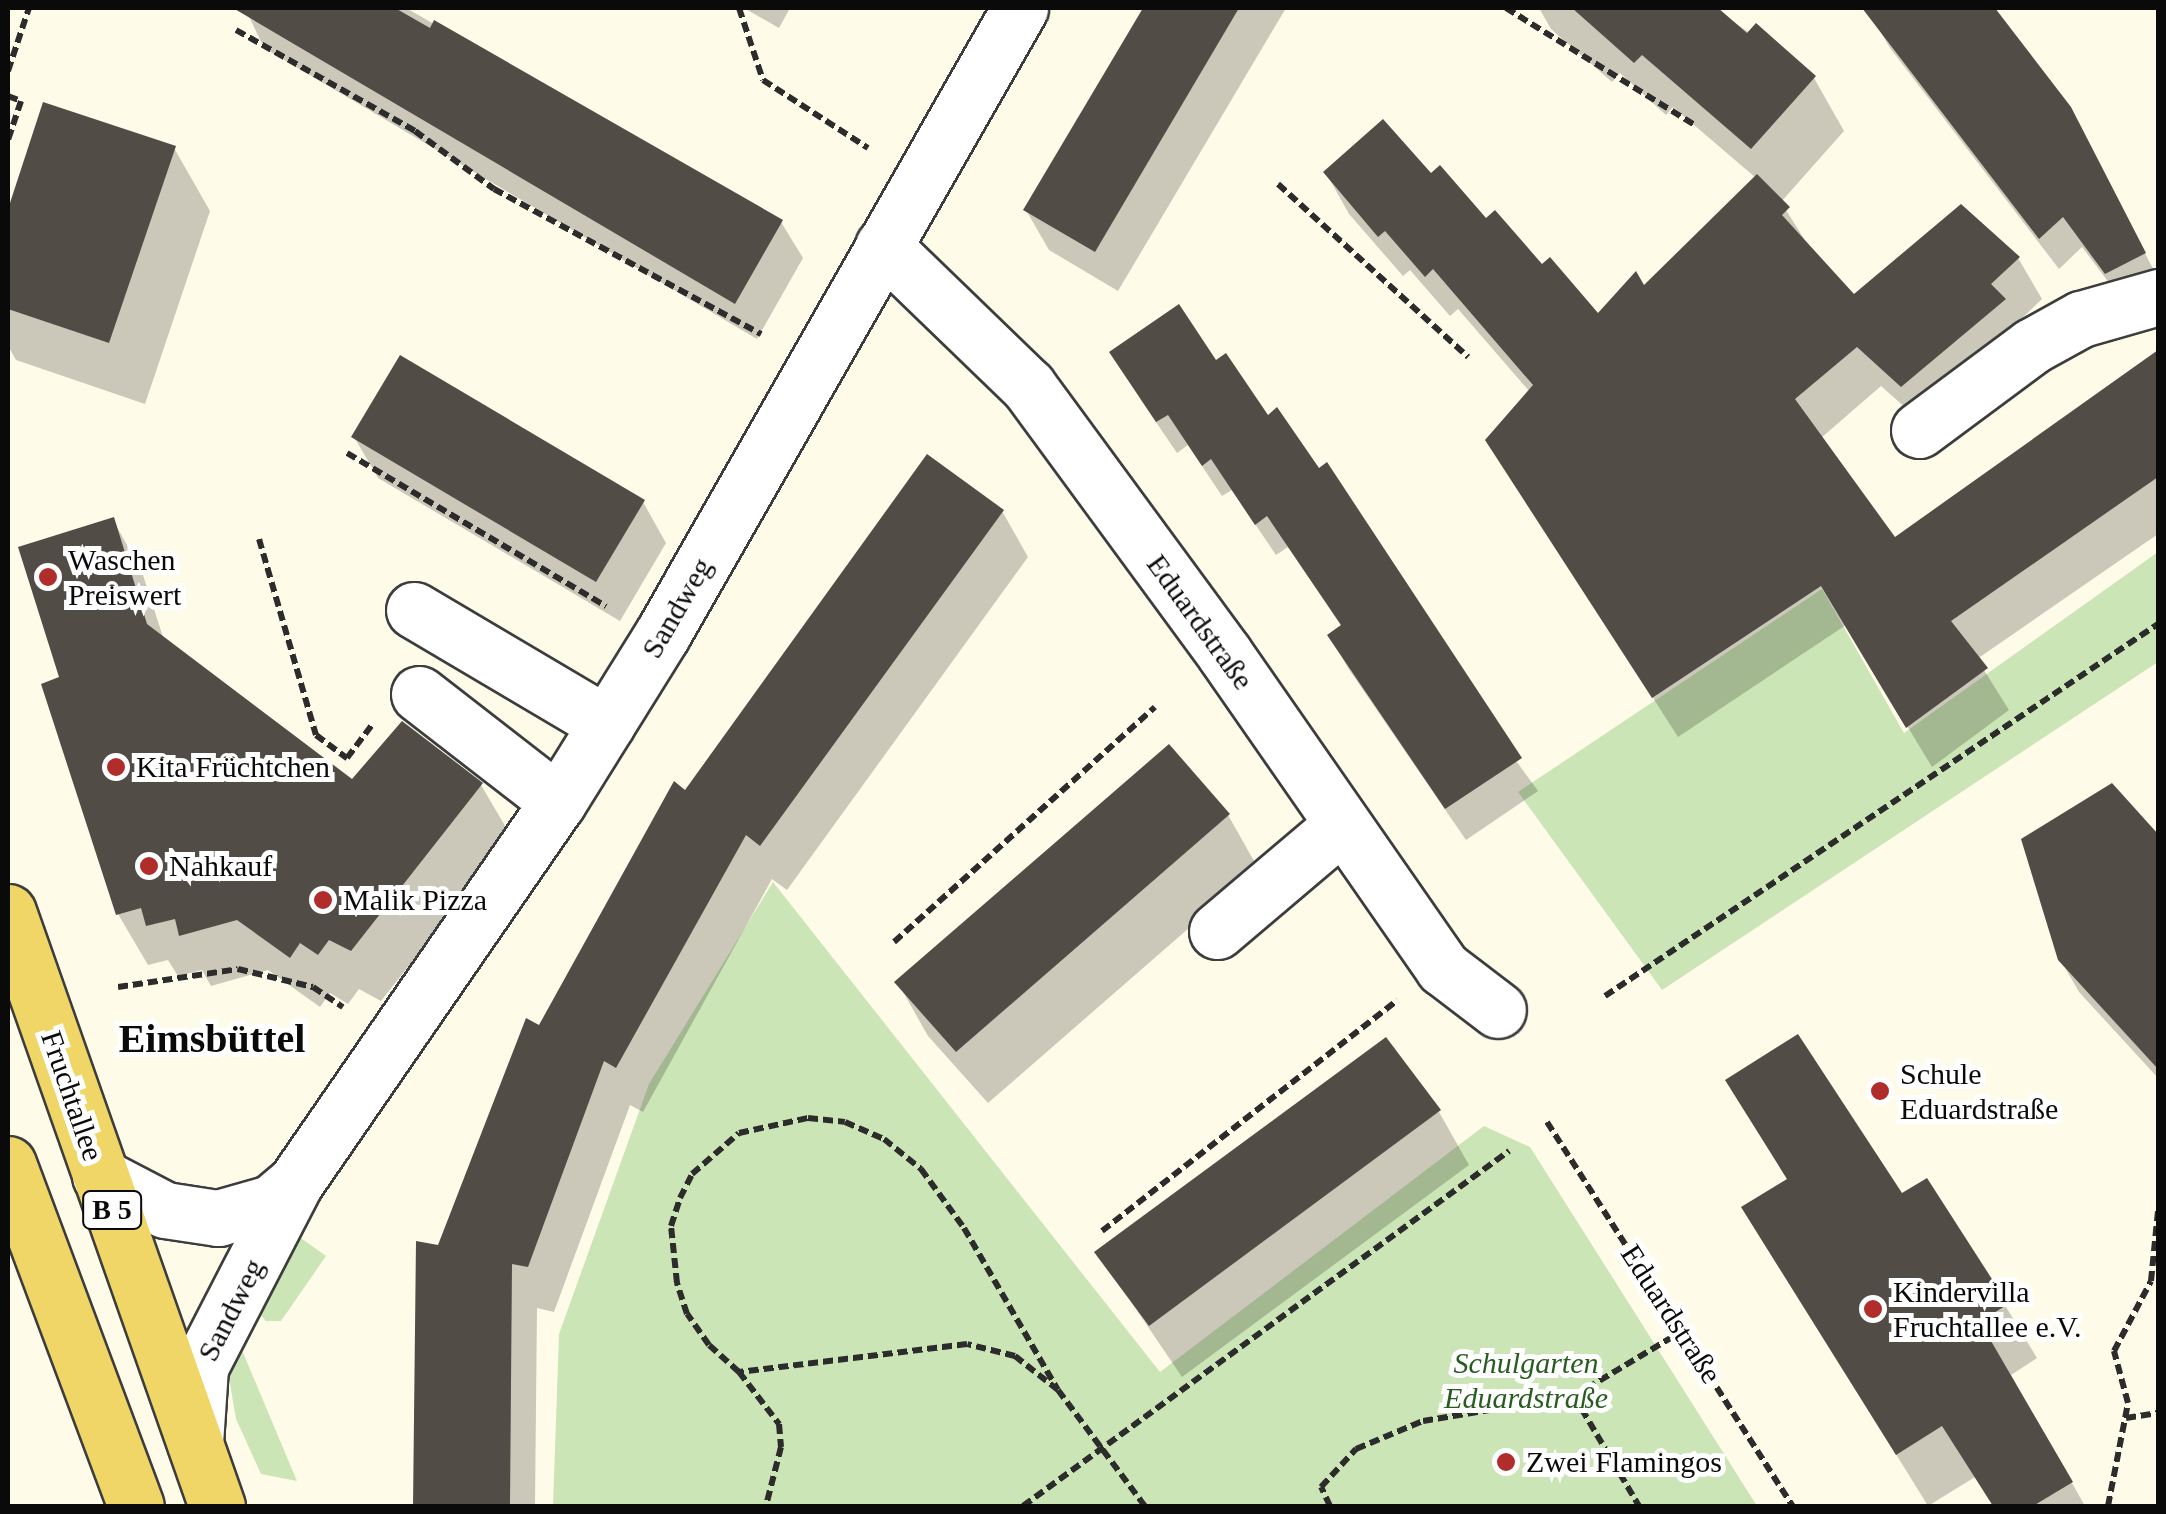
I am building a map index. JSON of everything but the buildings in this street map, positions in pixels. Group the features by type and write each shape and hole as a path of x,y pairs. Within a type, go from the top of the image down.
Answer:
{"main road":[{"name":"Fruchtallee","path":"8,912 217,1506"},
{"path":"8,1164 136,1506"}],"street":[{"name":"Sandweg","path":"195,1443 200,1368 295,1183 558,802 1020,8"},
{"name":"Eduardstraße","path":"883,246 1028,386 1224,653 1443,968 1498,1010"},
{"path":"1919,430 2032,346 2081,319 2158,297"},
{"path":"414,610 606,724"},
{"path":"399,704 558,802"},
{"path":"1217,931 1341,826"},
{"name":"Sandweg","path":"100,1176 165,1210 218,1218 271,1203 295,1183"}],"path":[{"path":"8,70 29,8"},
{"path":"739,8 763,80 868,148"},
{"path":"1506,8 1696,126"},
{"path":"236,30 415,131 494,189 762,334"},
{"path":"8,96 22,101 8,140"},
{"path":"1278,184 1468,357"},
{"path":"347,454 606,606"},
{"path":"259,539 316,736 347,758 399,704"},
{"path":"1606,996 2158,624"},
{"path":"894,942 1154,707"},
{"path":"118,986 238,969 295,980 343,1007"},
{"path":"1102,1232 1403,996"},
{"path":"766,1506 781,1447 779,1424 687,1314 671,1226 692,1174 713,1151 772,1120 808,1118 846,1122 884,1139 921,1169 964,1228 1058,1390 1144,1506"},
{"name":"Eduardstraße","path":"1547,1122 1794,1506"},
{"path":"1023,1506 1509,1151"},
{"path":"2108,1506 2126,1418 2114,1351 2151,1281 2158,1210"},
{"path":"1330,1506 1321,1487 1356,1449 1423,1422 1574,1396 1682,1331"},
{"path":"738,1372 813,1368 918,1346 967,1344 1014,1356 1058,1390"},
{"path":"1574,1396 1640,1506"},
{"path":"2126,1418 2158,1413"}],"green space":[{"path":"2158,552 2158,662 1662,990 1518,792 1822,589 1904,733"},
{"name":"Schulgarten Eduardstraße","path":"773,882 1160,1372 1484,1126 1530,1147 1757,1506 553,1506 559,1334 649,1084"},
{"path":"298,1236 326,1256 281,1321 266,1321 254,1308"},
{"path":"236,1336 297,1481 261,1474 236,1419 229,1377"}],"place":[{"name":"Waschen Preiswert","path":"48,577"},
{"name":"Kita Früchtchen","path":"116,767"},
{"name":"Nahkauf","path":"149,866"},
{"name":"Malik Pizza","path":"323,900"},
{"name":"Schule Eduardstraße","path":"1880,1091"},
{"name":"Kindervilla Fruchtallee e.V.","path":"1873,1309"},
{"name":"Zwei Flamingos","path":"1506,1462"}],"district":[{"name":"Eimsbüttel","path":"212,1039"}]}
